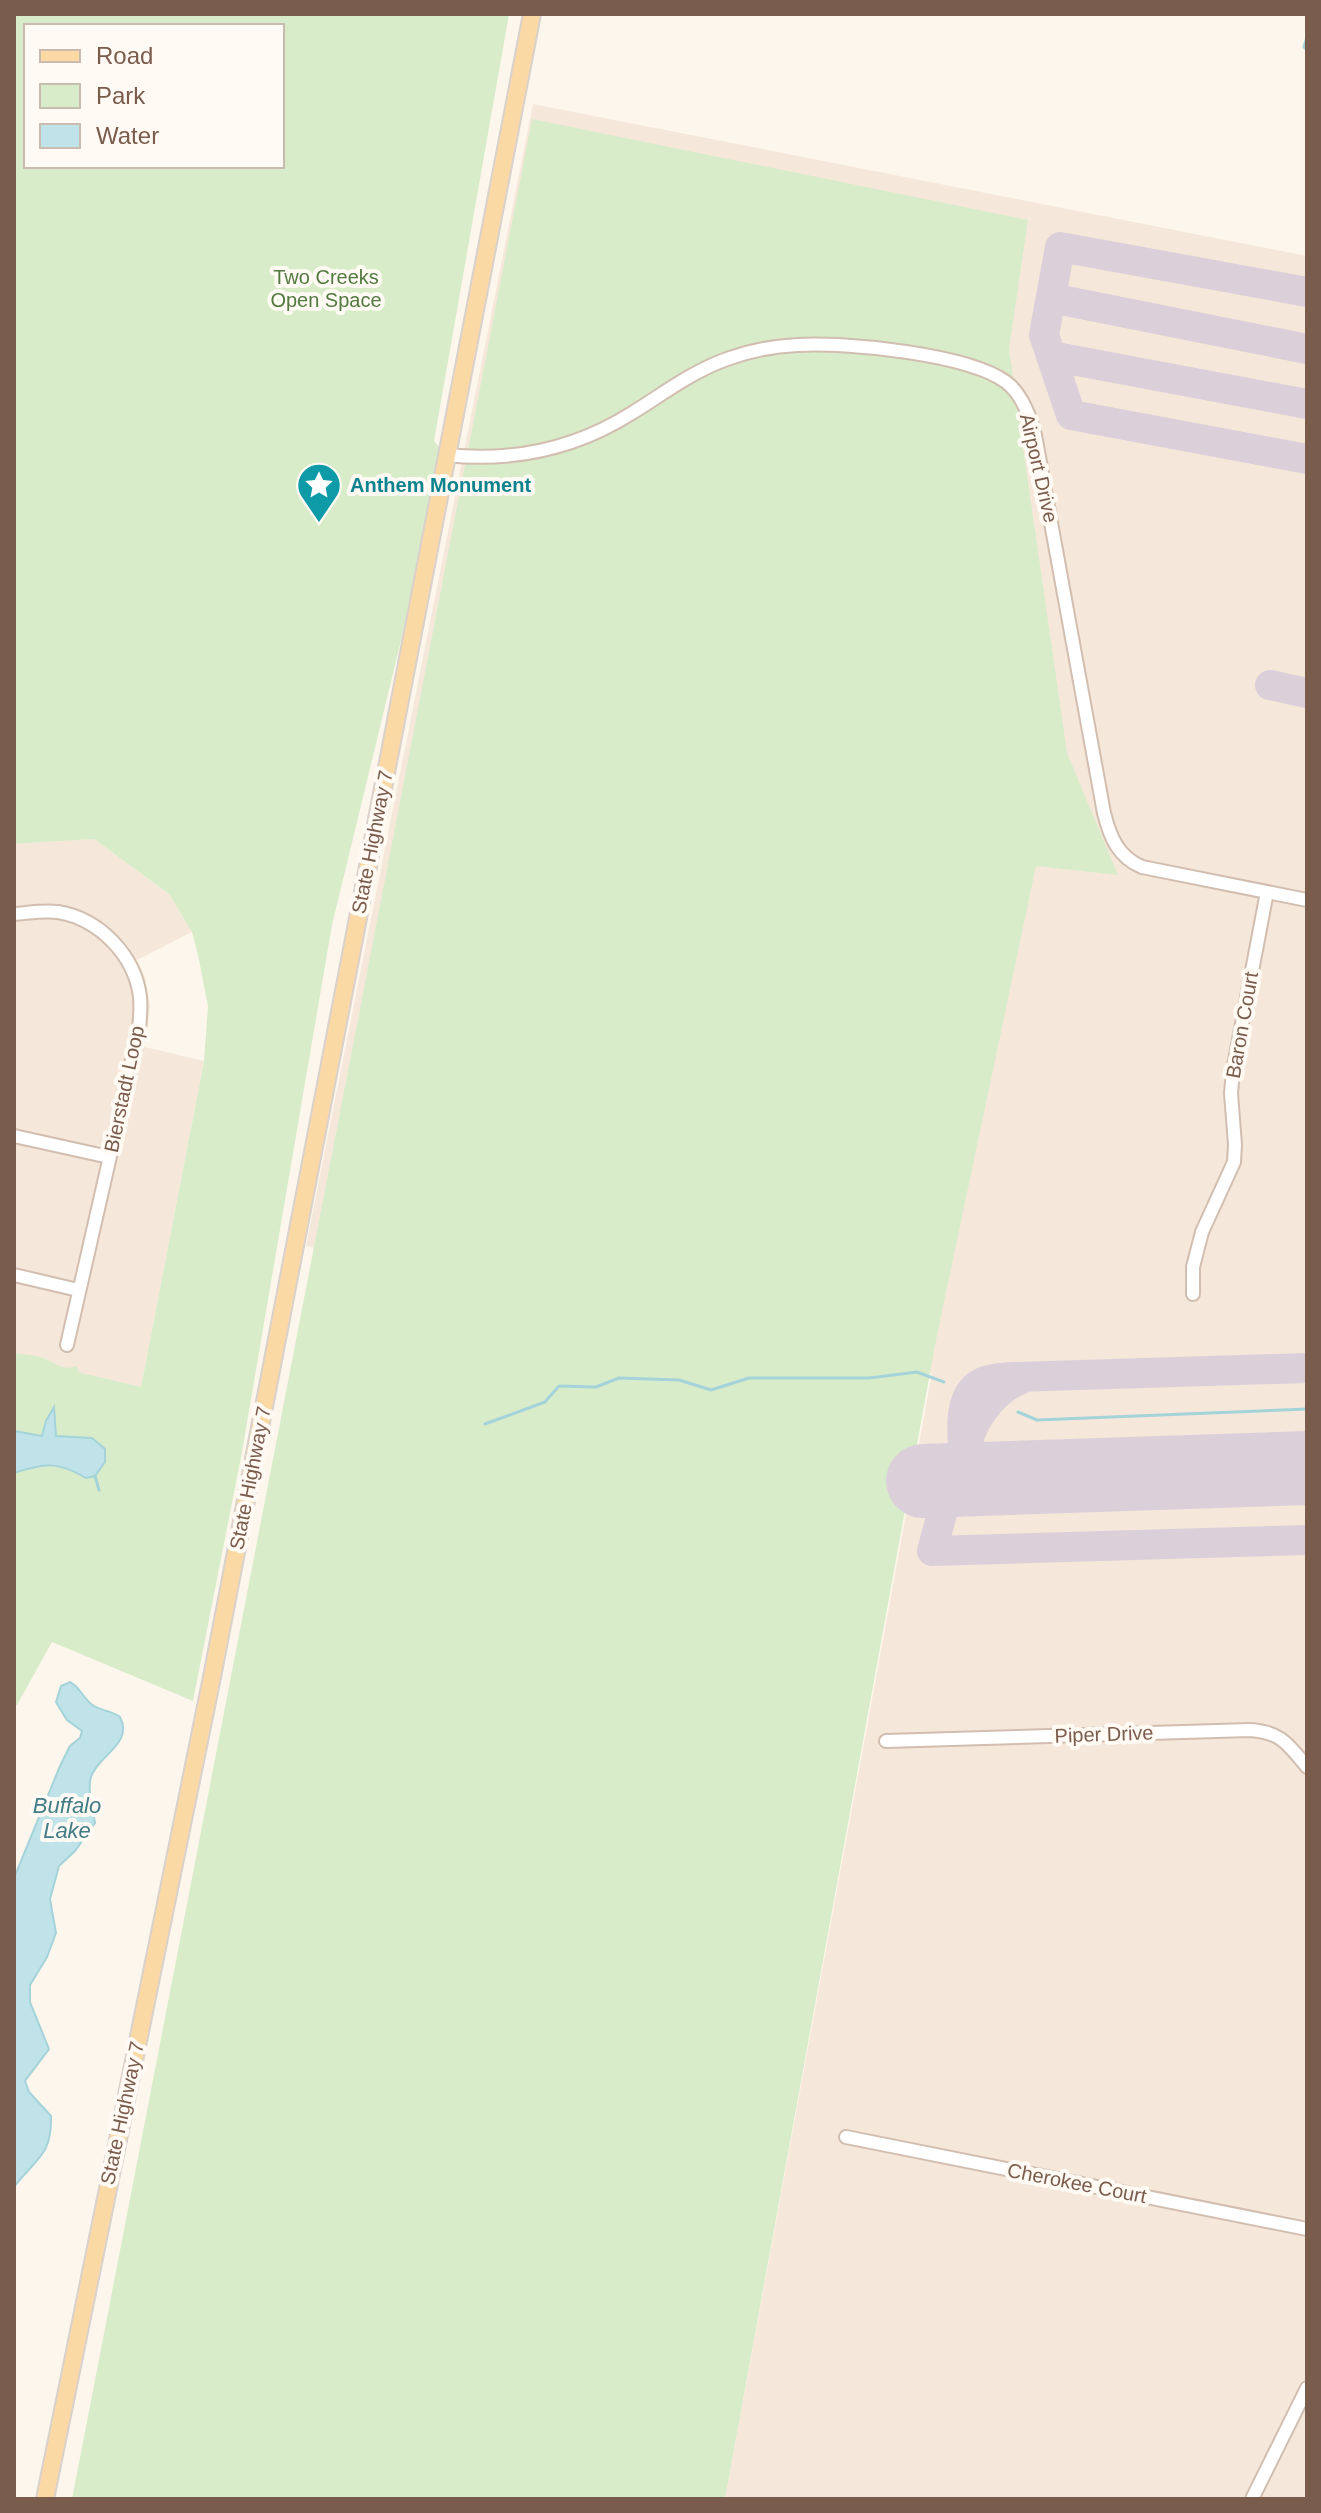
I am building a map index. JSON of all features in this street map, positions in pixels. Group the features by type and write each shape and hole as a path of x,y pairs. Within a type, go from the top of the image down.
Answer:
{"main road":[{"name":"State Highway 7","path":"45,2499 212,1677 532,14"}],"street":[{"name":"Airport Drive","path":"446,455 500,458 571,443 612,425 671,386 708,367 776,347 819,345 901,353 967,365 997,377 1006,382 1023,402 1035,435 1104,813 1116,848 1142,867 1307,900"},
{"name":"Baron Court","path":"1193,1294 1193,1267 1202,1232 1234,1162 1233,1071 1267,892"},
{"name":"Bierstadt Loop","path":"14,914 57,912 76,917 114,942 134,974 140,999 139,1029 67,1345"},
{"path":"14,1136 109,1157"},
{"path":"14,1275 78,1290"},
{"name":"Piper Drive","path":"886,1741 1268,1731 1284,1739 1307,1767"},
{"name":"Cherokee Court","path":"846,2137 1307,2229"},
{"path":"1252,2499 1307,2388"}],"shaded area":[{"path":"533,104 1307,256 1307,2499 725,2499 932,1373 306,1246"},
{"path":"94,839 169,894 192,932 137,960 145,977 150,1006 145,1047 204,1061 141,1387 57,1367 44,1358 14,1353 14,844"}],"green space":[{"name":"Two Creeks Open Space","path":"14,14 509,14 434,441 446,455 332,925 242,1452 193,1701 52,1642 17,1705 14,1705 14,1353 40,1357 62,1367 77,1366 78,1372 141,1387 204,1061 208,1006 192,932 169,894 94,839 14,844"},
{"path":"532,119 1028,220 1009,349 1067,753 1118,875 1036,866 936,1340 725,2499 72,2499"}],"water":[{"path":"54,1407 56,1436 92,1438 105,1449 105,1462 95,1476 86,1478 51,1465 14,1473 14,1431 42,1436"},
{"name":"Buffalo Lake","path":"70,1682 94,1706 120,1717 123,1726 119,1742 91,1777 95,1823 75,1851 59,1866 50,1899 56,1933 47,1957 30,1985 30,2002 49,2049 25,2081 29,2092 51,2116 51,2129 41,2156 14,2187 14,1878 60,1766 82,1731 67,1720 56,1702 61,1686"}],"waterway":[{"path":"1307,37 1304,47 1307,50"},
{"path":"485,1424 545,1402 559,1386 596,1387 619,1378 679,1380 711,1390 749,1378 869,1378 917,1372 944,1382"},
{"path":"1018,1412 1037,1420 1307,1409"},
{"path":"95,1476 99,1490"}],"taxiway":[{"path":"1307,292 1060,247 1044,335 1071,415 1307,459"},
{"path":"1051,298 1307,349"},
{"path":"1051,356 1307,404"},
{"path":"1270,685 1307,693"},
{"path":"966,1480 963,1413 972,1390 985,1381 1013,1377 1307,1368"},
{"path":"967,1445 975,1424 988,1404 1005,1388 1024,1378"},
{"path":"951,1480 932,1551 1307,1540"}],"runway":[{"path":"923,1481 1307,1468"}],"place":[{"name":"Anthem Monument","path":"319,524"}]}
